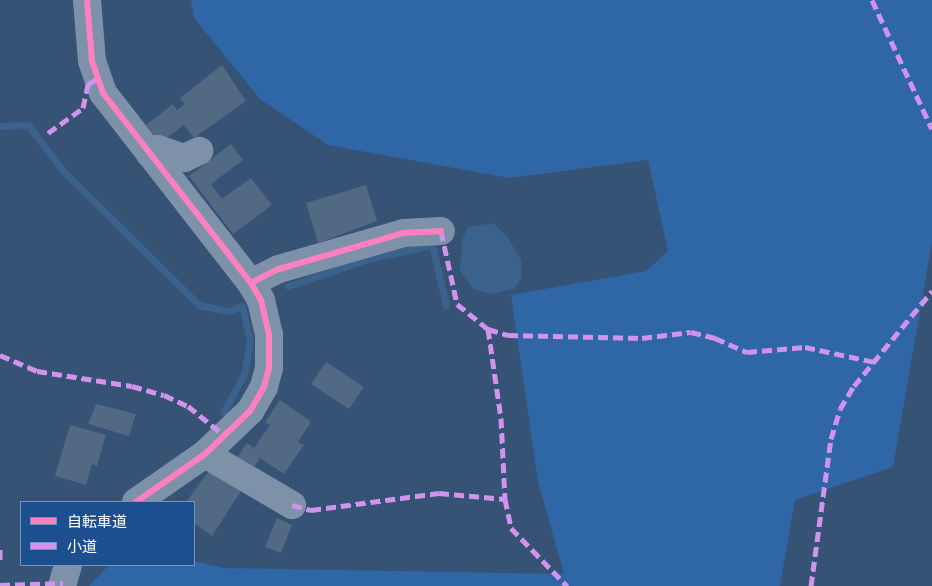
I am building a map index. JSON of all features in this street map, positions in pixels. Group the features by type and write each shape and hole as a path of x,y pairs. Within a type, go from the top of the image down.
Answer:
{"street":[{"path":"87,0 87,26 97,80 113,107 251,283 261,300 269,334 269,368 264,386 239,424 205,454 137,501"},
{"path":"150,154 158,149 184,158 199,151"},
{"path":"251,283 279,268 404,233 441,231"},
{"path":"205,454 292,505"},
{"path":"62,586 68,566"}],"shaded area":[{"path":"191,0 932,0 932,242 893,467 795,500 780,586 89,586 108,566 195,566 195,561 223,568 564,574 538,482 511,295 646,271 668,251 648,160 509,178 328,145 260,99 194,18"},
{"path":"493,223 507,236 521,260 522,277 514,289 491,294 473,289 460,271 462,240 468,227"}],"building":[{"path":"222,65 246,101 194,138 184,125 160,143 146,125 173,104 177,110 185,104 180,98"},
{"path":"231,144 243,160 211,184 222,199 251,178 272,205 233,234 189,176"},
{"path":"366,185 377,221 318,243 306,203"},
{"path":"326,362 364,387 349,409 311,384"},
{"path":"280,400 311,422 298,442 304,445 284,474 260,458 253,469 237,458 247,443 254,448 270,425 265,422"},
{"path":"96,404 136,414 129,436 88,424"},
{"path":"70,425 106,435 97,466 92,464 86,485 55,476"},
{"path":"211,468 241,491 212,536 195,524 195,501 187,501"},
{"path":"277,518 292,525 281,553 265,547"}],"waterway":[{"path":"0,126 28,125 63,171 199,305 228,311 242,306 250,341 244,374 223,413"},
{"path":"288,286 368,259 432,245 446,305"}],"marked path":[{"path":"872,0 932,129"},
{"path":"48,133 83,108 88,84 97,79"},
{"path":"441,231 457,304 488,329 501,418 505,499 511,528 567,586"},
{"path":"811,586 831,439 840,409 854,386 932,291"},
{"path":"488,329 508,335 642,338 691,332 715,338 747,352 805,347 875,362"},
{"path":"0,355 37,371 132,386 164,395 188,406 225,436"},
{"path":"292,505 311,510 439,493 505,499"},
{"path":"0,549 0,560"},
{"path":"0,585 63,583"}],"cycle path":[{"path":"87,0 92,61 103,93 251,283 261,300 269,334 269,368 264,387 250,411 205,454 137,501"},
{"path":"251,283 279,269 404,233 441,231"}]}
